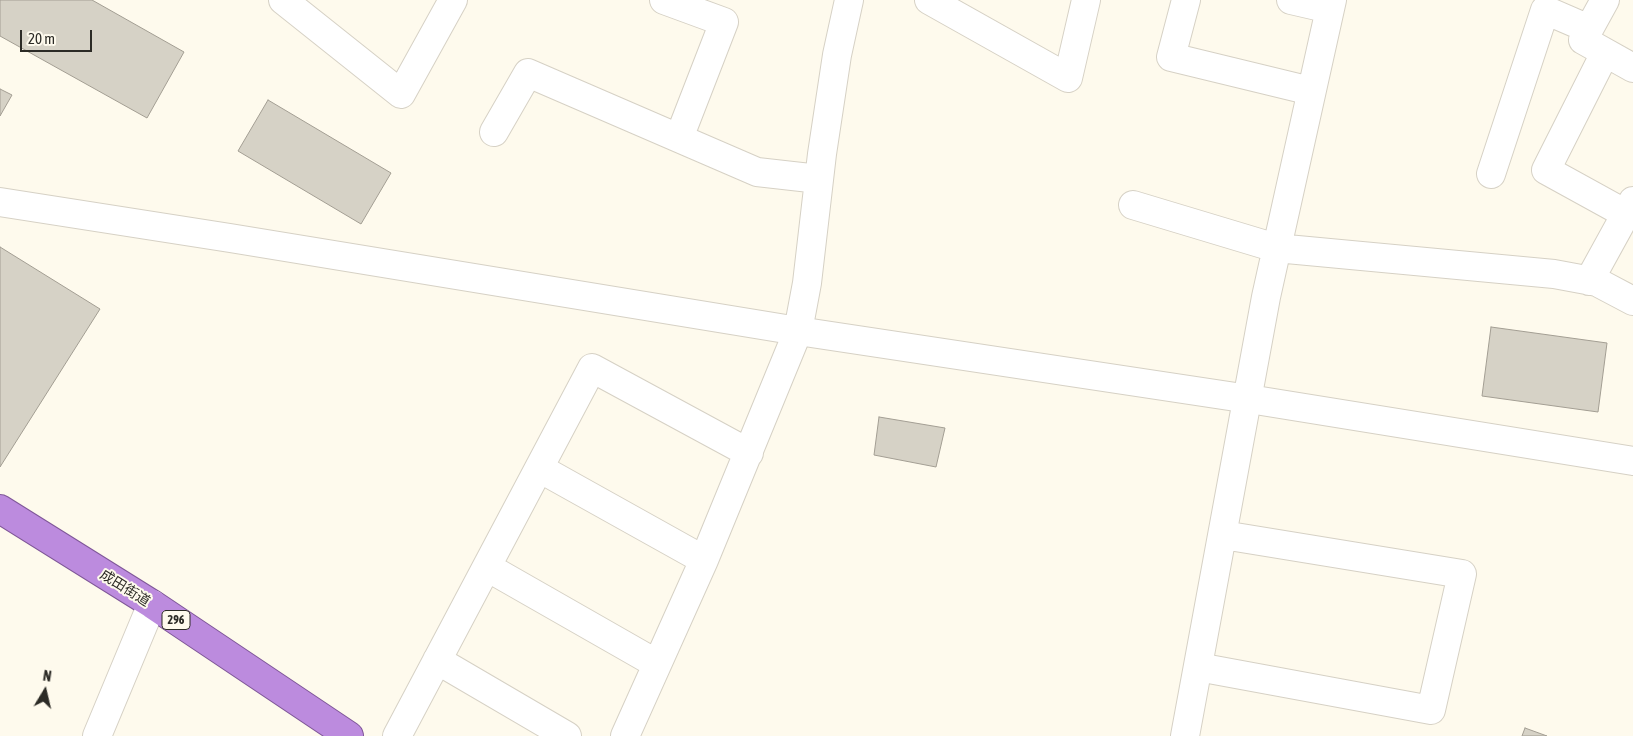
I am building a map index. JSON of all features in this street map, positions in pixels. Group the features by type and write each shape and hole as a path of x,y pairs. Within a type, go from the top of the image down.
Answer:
{"highway":[{"name":"成田街道","path":"0,509 152,604 349,736"}],"street":[{"path":"283,0 401,94 453,0"},
{"path":"664,0 724,22 679,138"},
{"path":"625,736 750,453 798,331 807,283 819,179 837,55 849,0"},
{"path":"929,0 1068,78 1086,0"},
{"path":"1186,0 1171,56 1311,91"},
{"path":"1186,736 1276,248 1331,4 1291,0"},
{"path":"1605,0 1583,40 1633,68"},
{"path":"1491,174 1545,10 1590,29"},
{"path":"1589,281 1630,207 1546,170 1606,53"},
{"path":"494,132 528,72 758,172 819,179"},
{"path":"0,202 798,331 1249,399 1633,461"},
{"path":"1133,205 1276,248 1554,274 1596,282 1633,301"},
{"path":"397,736 592,368 750,453"},
{"path":"539,468 704,560"},
{"path":"1198,666 1431,710 1462,574 1223,535"},
{"path":"486,567 657,664"},
{"path":"97,736 152,604"},
{"path":"437,660 567,736"}],"building":[{"path":"0,0 92,0 184,52 147,118 0,36"},
{"path":"0,89 12,95 0,116"},
{"path":"268,100 391,173 361,224 238,151"},
{"path":"0,247 100,309 0,467"},
{"path":"1491,327 1607,343 1598,412 1482,396"},
{"path":"879,417 945,428 936,467 874,455"},
{"path":"1525,728 1547,736 1522,736"}]}
